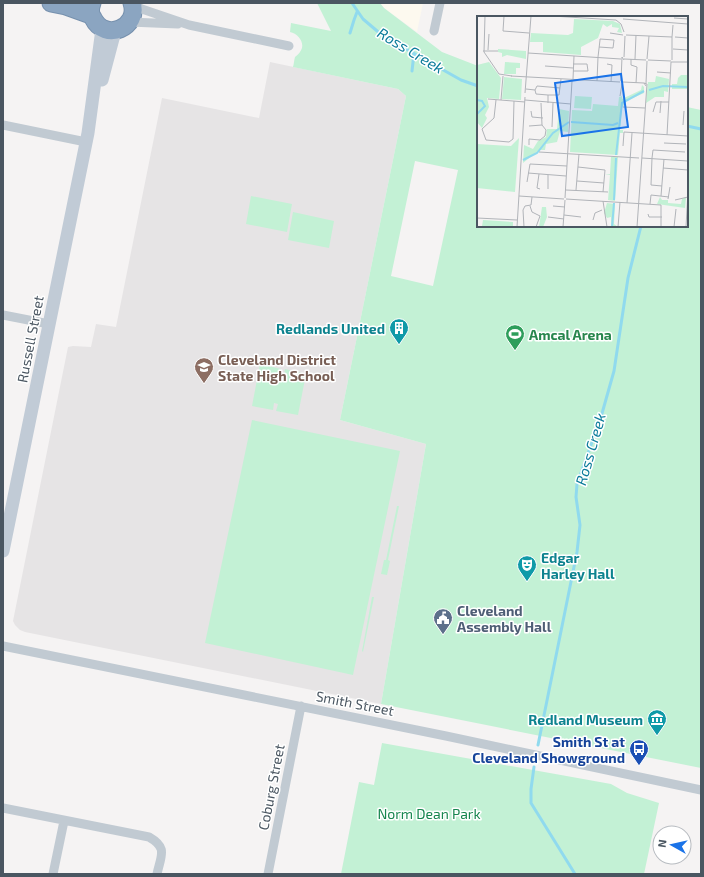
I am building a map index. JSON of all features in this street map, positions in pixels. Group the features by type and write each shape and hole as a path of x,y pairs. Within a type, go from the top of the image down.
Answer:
{"highway":[{"path":"51,3 92,9 95,23 108,30 122,28 131,10"}],"main road":[{"name":"Russell Street","path":"3,551 108,30"}],"street":[{"path":"434,31 440,3"},
{"path":"131,10 189,25 289,46"},
{"path":"131,10 189,25"},
{"path":"3,125 87,137"},
{"path":"3,315 49,324"},
{"name":"Smith Street","path":"3,646 300,706 701,790"},
{"name":"Coburg Street","path":"268,874 300,706"},
{"path":"3,808 149,836 158,842 162,852 157,874"},
{"path":"53,874 64,820"}],"shaded area":[{"path":"380,3 423,3 417,32 384,8"},
{"name":"Cleveland District State High School","path":"270,62 398,89 406,96 340,420 426,444 381,704 25,632 20,630 13,621 68,347 91,347 96,324 116,327 162,98 259,118"}],"green space":[{"path":"317,3 380,3 384,8 442,52 477,66 477,227 688,227 688,107 701,110 701,768 381,704 426,444 340,420 406,96 398,89 293,67 295,57 302,49 302,43 299,37 290,32 291,23 331,31","holes":["415,161 458,170 433,286 391,276"]},
{"path":"251,196 292,204 287,232 246,224"},
{"path":"293,212 334,221 329,248 288,240"},
{"path":"260,364 281,369 280,376 284,376 285,369 306,374 298,415 276,411 278,404 274,403 273,410 252,406"},
{"path":"252,420 400,451 353,675 205,643"},
{"path":"397,506 399,506 388,560 390,561 387,575 381,574 384,560 386,560"},
{"path":"372,597 374,597 363,652 362,651"},
{"name":"Norm Dean Park","path":"382,743 611,784 627,793 659,803 654,825 652,825 652,836 644,874 341,874 359,782 374,785"}],"waterway":[{"name":"Ross Creek","path":"352,3 363,19 383,36 461,80 477,86"},
{"path":"350,33 357,12"},
{"path":"412,71 414,53"},
{"path":"688,126 701,129"},
{"name":"Ross Creek","path":"538,745 577,552 580,525 576,497 577,484 601,417 614,371 628,278 641,227"},
{"name":"Ross Creek","path":"534,767 531,803 575,874"}],"place":[{"name":"Redlands United","path":"399,345"},
{"name":"Amcal Arena","path":"515,351"},
{"name":"Cleveland District State High School","path":"204,384"},
{"name":"Edgar Harley Hall","path":"527,582"},
{"name":"Cleveland Assembly Hall","path":"443,635"},
{"name":"Redland Museum","path":"657,736"},
{"name":"Smith St at Cleveland Showground","path":"639,766"}]}
